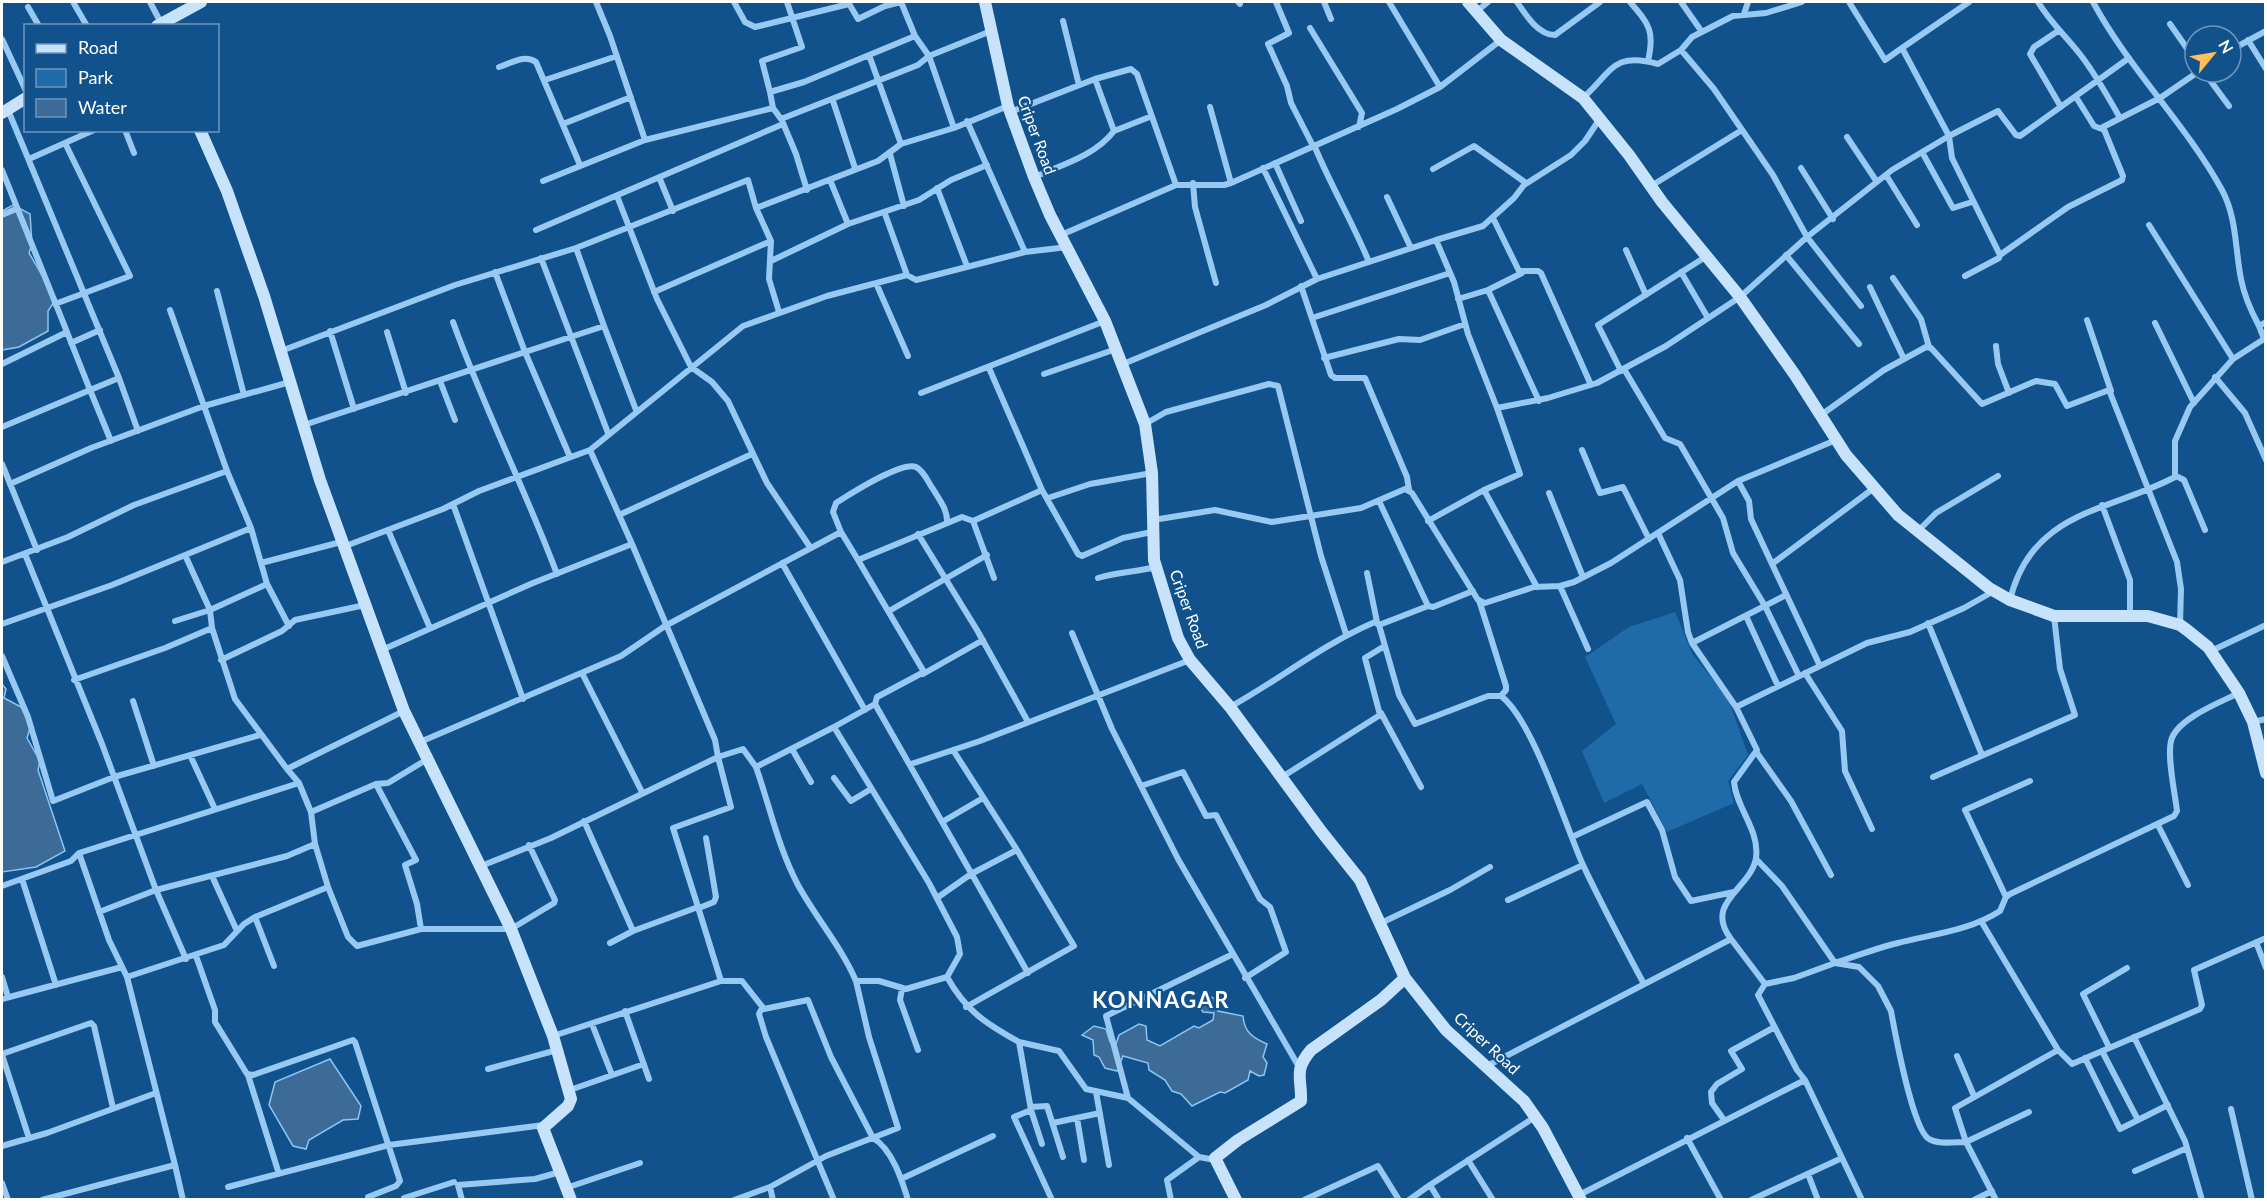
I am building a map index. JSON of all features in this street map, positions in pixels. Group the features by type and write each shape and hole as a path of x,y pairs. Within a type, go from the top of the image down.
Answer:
{"street":[{"path":"73,2 86,24"},
{"path":"150,2 159,24 201,2"},
{"path":"596,2 645,140"},
{"path":"734,2 750,26 764,26 849,3 858,19 884,4 902,2 915,36 929,56 954,128"},
{"path":"787,2 802,47 762,61 773,108 796,154 807,190"},
{"name":"Criper Road","path":"985,2 1009,109 1034,177 1105,321 1144,424 1152,472 1152,526 1156,567 1179,638 1190,660 1230,707 1360,879 1405,978 1446,1030 1524,1101 1580,1197"},
{"path":"1276,2 1289,33 1268,44 1287,86 1291,103 1335,193 1351,217 1369,262"},
{"path":"1324,2 1331,19"},
{"path":"1389,2 1440,87"},
{"path":"1488,2 1472,6 1501,40 1583,99 1740,297 1836,440 1874,488 1918,532 1994,591 2010,600 2054,616 2148,616 2180,625 2211,651 2239,693 2253,722 2265,773"},
{"path":"1517,2 1530,20 1549,35 1562,32 1600,2"},
{"path":"1586,2 1590,8"},
{"path":"1632,2 1651,32 1648,61"},
{"path":"1681,2 1702,32"},
{"path":"1744,14 1748,2"},
{"path":"1583,99 1617,63 1637,58 1658,64 1681,50 1692,37 1733,16 1775,11 1802,2"},
{"path":"1849,2 1885,60 1969,2"},
{"path":"2038,2 2058,31 2079,52 2120,118"},
{"path":"2093,2 2107,29 2160,98 2206,165 2229,205 2234,223 2241,280 2264,339 2233,359 2194,403 2175,441 2176,476"},
{"path":"28,7 38,24"},
{"path":"1063,21 1079,85"},
{"path":"2170,24 2183,43"},
{"path":"1310,28 1362,113 1359,128"},
{"path":"536,230 918,65 929,56 992,31"},
{"path":"2058,31 2034,46 2030,54 2061,107"},
{"path":"2243,43 2265,31"},
{"path":"770,92 804,82 915,36"},
{"path":"2,39 24,87"},
{"path":"1061,235 1176,185 1232,183 1359,128 1440,87 1501,40"},
{"path":"2248,40 2265,69"},
{"path":"1902,48 1949,136 1952,158 2000,255"},
{"path":"1681,50 1714,89 1773,175 1807,237 1861,306"},
{"path":"869,55 881,81 901,144"},
{"path":"545,80 617,56"},
{"path":"499,67 528,58 536,62 580,165"},
{"path":"1497,408 1539,401 1591,385 1622,370 1740,297 1807,237 1833,219 1886,175 1922,152 1998,111 2016,135 2020,136 2129,58"},
{"path":"756,208 807,190 890,154 901,144 1123,70 1134,70 1140,78 1176,185"},
{"path":"1095,79 1114,131"},
{"path":"2102,129 2160,98 2183,82"},
{"path":"2213,84 2229,106"},
{"path":"563,124 630,97"},
{"path":"1965,276 1999,258 2000,255 2068,207 2122,180 2123,176 2102,129 2094,126 2076,97"},
{"path":"24,99 4,112 29,159 100,330 138,431"},
{"path":"833,101 855,168"},
{"path":"1210,107 1232,183"},
{"path":"543,181 645,140 773,108"},
{"path":"1034,177 1083,155 1105,142 1114,131 1152,116"},
{"path":"1123,364 1266,305 1317,279 1483,226 1526,183 1571,155 1585,141 1599,120"},
{"path":"967,121 1025,252"},
{"path":"1651,186 1742,130"},
{"path":"29,159 90,132"},
{"path":"126,132 134,153"},
{"path":"201,132 227,191 264,296 342,545 384,650 404,711 420,742 426,760 511,928 553,1036 570,1090 567,1106 544,1125 389,1145 228,1187"},
{"path":"1847,137 1877,182"},
{"path":"55,304 130,276 65,143"},
{"path":"1433,169 1474,146 1526,183"},
{"path":"1922,152 1953,208 1972,201"},
{"path":"890,154 904,206"},
{"path":"1275,163 1301,221"},
{"path":"771,261 848,224 885,214 904,206 987,165"},
{"path":"1263,168 1317,279"},
{"path":"1801,168 1833,219"},
{"path":"2,170 111,441"},
{"path":"1886,175 1917,225"},
{"path":"659,177 673,211"},
{"path":"280,351 495,272 576,248 747,180 756,208 771,241 769,279 779,312"},
{"path":"830,180 848,224"},
{"path":"1194,183 1195,207 1216,283"},
{"path":"937,188 967,266"},
{"path":"617,196 654,292 691,367 712,382 728,401 752,454 810,547"},
{"path":"1387,197 1411,248"},
{"path":"2,215 16,209"},
{"path":"885,214 907,275 916,280 1025,252 1069,247"},
{"path":"1493,218 1516,266 1522,273"},
{"path":"2149,225 2233,359"},
{"path":"1428,521 1521,472 1436,240"},
{"path":"654,292 771,241"},
{"path":"576,248 636,410"},
{"path":"1626,250 1646,295"},
{"path":"1786,255 1859,344"},
{"path":"1707,256 1598,325 1622,370 1664,436 1680,444 1723,520 1733,553 1802,675 1841,728 1845,771 1872,830"},
{"path":"541,258 608,434"},
{"path":"1458,299 1488,290 1522,273 1538,271 1541,273 1591,385"},
{"path":"495,272 525,352 570,456"},
{"path":"1681,272 1708,318"},
{"path":"1312,318 1450,273"},
{"path":"261,563 342,545 388,530 590,450 601,443 636,410 743,326 779,312 907,275"},
{"path":"1893,278 1922,321 1929,347 1980,404 1987,404 2036,381 2054,384 2067,406 2110,391"},
{"path":"876,283 908,356"},
{"path":"1301,286 1324,358 1334,378 1365,378 1407,477 1409,490 1479,600 1506,686 1501,696"},
{"path":"1870,287 1904,359"},
{"path":"1488,290 1539,401"},
{"path":"217,291 244,394"},
{"path":"170,310 227,471 251,528 267,584 289,626"},
{"path":"2087,320 2110,391 2177,562 2181,589 2180,625"},
{"path":"921,393 1105,321"},
{"path":"453,322 471,371 556,574"},
{"path":"2259,326 2265,322"},
{"path":"2155,323 2194,403"},
{"path":"1324,358 1399,339 1420,340 1465,324"},
{"path":"303,426 604,326"},
{"path":"72,343 100,330"},
{"path":"330,331 354,409"},
{"path":"2,364 67,332"},
{"path":"387,332 406,393"},
{"path":"1996,346 1998,364 2010,393"},
{"path":"1821,415 1880,372 1929,347"},
{"path":"1044,374 1116,349"},
{"path":"989,368 1042,490 1078,554 1082,556 1152,526 1215,510 1272,522 1362,508 1401,489 1409,490"},
{"path":"2215,377 2245,413 2265,460"},
{"path":"2,428 119,378"},
{"path":"440,381 454,420"},
{"path":"10,484 111,441 204,406 290,382"},
{"path":"1144,424 1166,412 1274,383 1280,390 1329,586 1346,634"},
{"path":"1479,600 1489,602 1537,587 1560,586 1584,577 1649,539 1738,481 1836,440"},
{"path":"590,450 715,740 731,807 673,829 721,981"},
{"path":"1582,450 1600,493 1623,487 1649,539"},
{"path":"619,515 752,454"},
{"path":"2,464 37,550"},
{"path":"923,674 889,611 841,532 833,512 837,503 897,469 909,466 918,468 924,474 944,509 947,523"},
{"path":"2,562 37,550 134,505 227,471"},
{"path":"1048,498 1090,484 1152,472"},
{"path":"1918,532 1936,513 1998,476"},
{"path":"2010,600 2019,572 2038,545 2076,516 2176,476 2184,480 2205,530"},
{"path":"1738,481 1749,501 1751,519 1820,666"},
{"path":"1772,564 1874,488"},
{"path":"973,521 1042,490"},
{"path":"1484,490 1537,587"},
{"path":"1549,493 1584,577"},
{"path":"1378,501 1428,606"},
{"path":"453,504 523,699"},
{"path":"2102,505 2130,580 2130,616"},
{"path":"858,560 965,516 973,521 976,536 987,555 994,578"},
{"path":"2,624 46,609 251,528"},
{"path":"388,530 430,628"},
{"path":"420,742 621,656 664,626 841,532"},
{"path":"1658,533 1680,580 1688,632 1692,643 1736,707 1757,753 1791,801 1831,875"},
{"path":"918,534 943,579 983,640 1027,720"},
{"path":"384,650 489,601 632,544"},
{"path":"25,554 114,777 156,890 186,959"},
{"path":"185,555 210,610 212,628 235,699 260,735 299,783 311,812 315,844 328,887 348,937 357,946 421,929 511,928 556,901 529,845"},
{"path":"889,611 987,555"},
{"path":"782,563 865,710"},
{"path":"1098,578 1114,573 1132,573 1156,567"},
{"path":"1367,573 1383,646 1399,695 1415,724 1488,696 1501,696 1514,708 1536,751 1583,865 1644,984"},
{"path":"175,621 210,610 267,584"},
{"path":"1560,586 1587,649"},
{"path":"1230,707 1272,684 1346,634 1428,606 1433,607 1473,591"},
{"path":"1736,707 1867,644 1910,632 1964,608 1994,591"},
{"path":"1692,643 1786,595"},
{"path":"221,660 289,626 300,618 366,604"},
{"path":"1746,616 1778,686"},
{"path":"1933,777 2075,715 2060,669 2054,616"},
{"path":"1928,623 1982,755"},
{"path":"2211,651 2265,625"},
{"path":"74,680 165,648 212,628"},
{"path":"1072,633 1112,729 1178,860 1299,1067 1301,1101 1238,1140 1215,1160"},
{"path":"756,766 865,710 875,704 877,698 983,640"},
{"path":"1383,646 1365,658 1381,713 1421,787"},
{"path":"2,656 28,717 52,800 114,777 260,735"},
{"path":"910,764 953,750 1190,660"},
{"path":"582,673 642,792"},
{"path":"1862,1200 1806,1080 1797,1070 1773,1028 1758,995 1765,984 1794,978 1893,944 1948,933 1982,921 2000,911 2006,897 2174,816 2177,811 2170,743 2174,733 2193,717 2239,693"},
{"path":"133,701 154,766"},
{"path":"875,704 1028,973"},
{"path":"287,769 404,711"},
{"path":"1282,777 1381,713"},
{"path":"2253,722 2265,718"},
{"path":"834,727 937,898 960,947 957,961 947,977 910,989 902,989 879,981 856,981"},
{"path":"481,866 551,838 718,757 743,749 756,766 775,831 789,867 846,957 856,981 879,1071 898,1125 895,1130 816,1162 770,1187 734,1200"},
{"path":"792,749 811,782"},
{"path":"953,750 1017,850 1074,946 966,1007"},
{"path":"1757,753 1738,773 1734,782 1754,837 1756,859 1782,886 1835,963 1859,966 1885,997 1891,1011 1912,1105 1924,1135 1936,1142 1966,1142 2029,1112"},
{"path":"190,755 215,809"},
{"path":"311,812 376,784 387,783 426,760"},
{"path":"1141,786 1183,772 1206,816 1216,815 1260,899 1270,907 1286,952 1245,978"},
{"path":"834,778 851,801 871,789"},
{"path":"2006,897 1965,810 2030,781"},
{"path":"2,886 71,861 79,853 299,783"},
{"path":"376,784 416,860 405,865 417,904 421,929"},
{"path":"942,822 983,798"},
{"path":"1572,837 1646,802 1662,830 1675,877 1691,901 1734,891"},
{"path":"584,821 633,931"},
{"path":"2158,825 2188,885"},
{"path":"610,942 633,931 714,902 716,897 706,838"},
{"path":"99,912 156,890 287,856 315,844"},
{"path":"937,898 971,874 1017,850"},
{"path":"79,853 99,912 127,977 183,1200"},
{"path":"1756,859 1734,891 1721,918 1724,931 1765,984"},
{"path":"1508,900 1583,865"},
{"path":"1381,923 1450,890 1490,867"},
{"path":"212,876 237,931"},
{"path":"22,879 56,984"},
{"path":"127,977 196,956 228,942 237,931 255,917 328,887"},
{"path":"255,917 274,966"},
{"path":"1982,921 2058,1050 2070,1063 2200,1009 2202,1005 2194,970 2265,938"},
{"path":"1488,1066 1731,939"},
{"path":"2256,942 2265,968"},
{"path":"1128,1098 1106,1016 1232,954"},
{"path":"196,956 215,1010 215,1023 248,1075 279,1174"},
{"path":"2,977 5,998 122,967"},
{"path":"2109,1047 2083,994 2127,968"},
{"path":"947,977 966,1007 990,1026 1019,1042 1059,1051 1084,1088 1128,1098 1199,1157 1215,1160"},
{"path":"1299,1067 1311,1050 1381,1000 1405,978"},
{"path":"553,1036 721,981 742,981 762,1008"},
{"path":"902,989 901,1004 918,1050"},
{"path":"762,1008 810,1001 831,1057 873,1138 880,1143 901,1179 908,1200"},
{"path":"762,1008 759,1014 766,1036 816,1162 834,1200"},
{"path":"625,1011 649,1078"},
{"path":"29,1138 2,1055 91,1023 113,1108"},
{"path":"592,1024 612,1075"},
{"path":"1724,1120 1712,1102 1711,1092 1717,1084 1742,1069 1731,1051 1773,1028"},
{"path":"2134,1037 2187,1148 2202,1200"},
{"path":"248,1075 354,1041 389,1145 404,1199 454,1182"},
{"path":"1019,1042 1031,1108 1042,1144"},
{"path":"488,1069 557,1050"},
{"path":"1996,1200 1966,1142 1955,1108 2058,1050"},
{"path":"2102,1051 2138,1120"},
{"path":"1957,1056 1974,1096"},
{"path":"2085,1058 2119,1129 2168,1105"},
{"path":"570,1090 644,1064"},
{"path":"1580,1197 1687,1138 1806,1080"},
{"path":"1096,1092 1109,1166"},
{"path":"2,1146 156,1093"},
{"path":"1052,1200 1014,1117 1031,1108 1046,1105 1063,1157"},
{"path":"2231,1109 2252,1200"},
{"path":"1053,1123 1100,1113"},
{"path":"1409,1200 1535,1117"},
{"path":"1077,1118 1084,1160"},
{"path":"544,1125 543,1129 569,1194 640,1163"},
{"path":"901,1179 993,1136"},
{"path":"1687,1138 1721,1200"},
{"path":"2135,1171 2187,1148"},
{"path":"1171,1200 1167,1180 1199,1157"},
{"path":"1751,1200 1842,1158"},
{"path":"1215,1160 1236,1200"},
{"path":"1468,1160 1493,1200"},
{"path":"42,1200 175,1165"},
{"path":"1305,1199 1378,1166 1399,1200"},
{"path":"462,1200 458,1185 535,1179 560,1172"},
{"path":"1808,1174 1818,1200"},
{"path":"2,1183 8,1200"},
{"path":"359,1200 400,1184"},
{"path":"1430,1185 1439,1200"},
{"path":"770,1187 773,1200"},
{"path":"1974,1200 1992,1191"}],"green space":[{"path":"1675,612 1693,655 1728,698 1748,755 1728,781 1734,803 1667,832 1642,784 1604,803 1582,751 1616,724 1585,657 1629,627"}],"water":[{"path":"13,205 30,214 32,244 29,253 56,299 48,311 48,331 19,347 2,350 2,211"},
{"path":"2,684 6,689 4,698 25,709 31,725 27,738 40,761 38,770 65,851 36,867 2,872"},
{"path":"1207,996 1214,998 1218,1011 1243,1016 1250,1034 1267,1044 1263,1057 1267,1063 1264,1075 1259,1076 1250,1071 1248,1080 1225,1093 1220,1092 1192,1106 1181,1094 1172,1091 1165,1080 1149,1070 1148,1063 1123,1056 1117,1071 1105,1068 1099,1057 1094,1055 1093,1040 1082,1035 1094,1026 1106,1029 1110,1042 1116,1044 1119,1035 1139,1024 1146,1026 1147,1040 1160,1046 1194,1026 1199,1028 1213,1020 1214,1013 1203,1012 1199,1006"},
{"path":"330,1059 361,1106 358,1119 343,1120 309,1140 306,1149 293,1146 269,1105 275,1082"}],"district":[{"name":"KONNAGAR","path":"1161,1000"}]}
